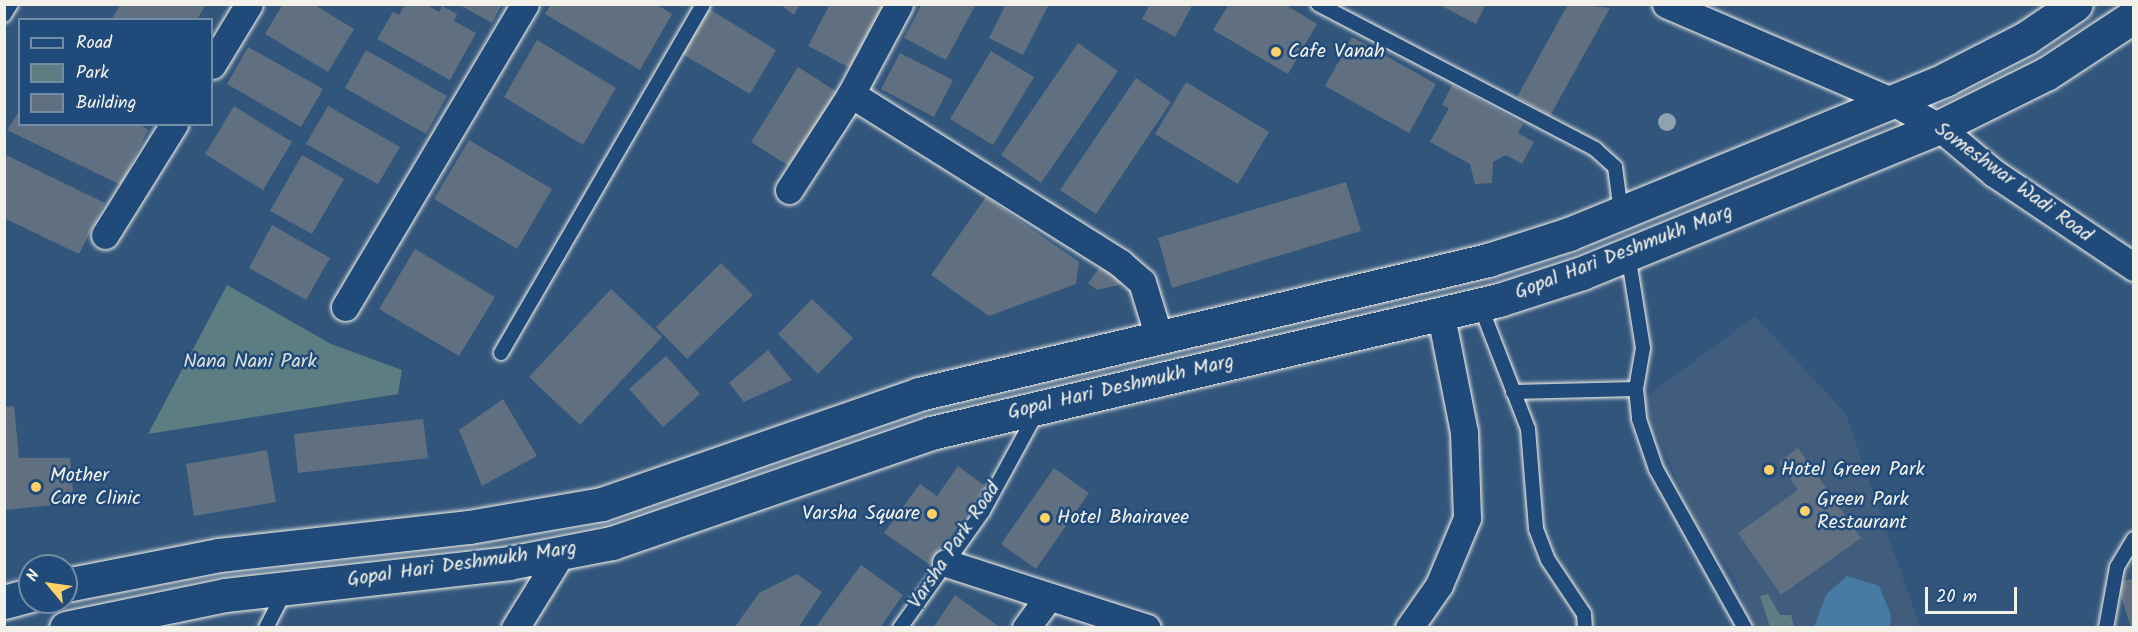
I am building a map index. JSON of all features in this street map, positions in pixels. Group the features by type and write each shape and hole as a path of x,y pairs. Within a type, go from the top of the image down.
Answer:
{"main road":[{"name":"Gopal Hari Deshmukh Marg","path":"78,583 219,555 469,527 602,504 919,393 1158,334 1415,281 1569,234 1946,79 2026,38 2076,4"},
{"name":"Gopal Hari Deshmukh Marg","path":"66,627 131,619 287,587 427,574 560,555 664,529 931,433 1040,406 1442,316 1480,305 1628,254 1939,128 2046,74 2133,16"}],"street":[{"path":"213,63 249,4"},
{"path":"345,307 525,4"},
{"path":"789,190 851,94 899,4"},
{"name":"Someshwar Wadi Road","path":"1666,4 1891,101 1939,128 1994,173 2133,267"},
{"path":"851,94 1120,263 1142,282 1158,334"},
{"path":"105,236 173,126"},
{"path":"1409,627 1439,585 1467,518 1464,432 1442,316"},
{"path":"1032,365 1040,406"},
{"path":"515,627 560,555"},
{"path":"946,563 1147,627"},
{"path":"1026,627 1049,596"}],"lane":[{"path":"4,15 11,4"},
{"path":"501,353 703,4"},
{"path":"1318,4 1595,149 1615,167 1622,212"},
{"path":"1628,254 1643,348 1636,388 1639,419 1656,469 1745,627"},
{"path":"1480,305 1528,429 1536,529 1548,560 1584,614 1585,627"},
{"path":"1513,392 1636,388"},
{"name":"Varsha Park Road","path":"900,627 983,510 1040,406"},
{"path":"2106,627 2117,567 2133,539"},
{"path":"266,627 287,587"}],"shaded area":[{"name":"Hotel Green Park","path":"1755,316 1846,414 1920,627 1751,627 1736,580 1697,525 1642,400"},
{"path":"1847,576 1879,586 1891,615 1890,627 1814,627 1826,595"}],"green space":[{"name":"Nana Nani Park","path":"227,285 331,344 402,370 398,394 148,434"},
{"path":"1768,594 1780,615 1791,615 1794,627 1770,627 1760,596"}],"building":[{"path":"121,4 206,4 198,18 112,18"},
{"path":"283,4 313,4 354,29 328,72 265,34"},
{"path":"405,4 425,4 439,12 442,6 457,14 454,21 476,33 450,80 377,39 393,12 399,15"},
{"path":"458,4 502,4 492,23"},
{"path":"551,4 656,4 672,14 640,70 545,14"},
{"path":"780,4 800,4 794,15"},
{"path":"830,4 892,4 856,71 808,46"},
{"path":"922,4 976,4 946,60 904,38"},
{"path":"1006,4 1049,4 1023,55 989,38"},
{"path":"1150,4 1193,4 1175,37 1142,19"},
{"name":"Cafe Vanah","path":"1229,4 1284,4 1317,24 1288,74 1213,30"},
{"path":"1438,4 1486,4 1476,24"},
{"path":"1568,4 1610,8 1550,116 1517,97"},
{"path":"706,7 776,50 750,94 679,52"},
{"path":"1352,37 1436,84 1409,133 1325,86"},
{"path":"537,40 616,88 583,145 504,97"},
{"path":"1078,43 1118,71 1041,183 1001,155"},
{"path":"248,47 323,89 301,127 227,84"},
{"path":"366,50 447,96 426,134 345,88"},
{"path":"991,51 1034,77 993,145 950,119"},
{"path":"900,53 953,80 934,117 881,89"},
{"path":"798,67 839,93 792,168 751,142"},
{"path":"1136,78 1171,102 1096,214 1060,190"},
{"path":"1186,82 1269,132 1238,184 1155,134"},
{"path":"1452,85 1523,124 1518,133 1534,142 1522,164 1506,155 1493,162 1492,183 1475,184 1470,164 1430,142 1449,108 1442,105"},
{"path":"234,106 292,142 263,190 205,154"},
{"path":"328,106 400,147 378,184 306,144"},
{"path":"18,113 18,126 142,126 148,130 121,185 7,130"},
{"path":"469,140 552,189 517,249 434,199"},
{"path":"4,154 105,203 79,254 4,218"},
{"path":"302,155 344,179 312,234 270,211"},
{"path":"1346,182 1361,231 1172,288 1158,238"},
{"path":"986,197 1079,262 1076,284 989,316 931,275"},
{"path":"272,225 330,258 306,300 249,268"},
{"path":"415,249 495,297 459,356 379,309"},
{"path":"1104,262 1131,282 1097,290 1088,283"},
{"path":"721,263 753,295 687,359 656,327"},
{"path":"611,289 662,337 580,425 529,377"},
{"path":"812,299 853,338 818,374 778,334"},
{"path":"768,350 792,380 744,402 729,383"},
{"path":"666,356 700,394 663,427 629,389"},
{"path":"503,399 537,456 482,486 459,430"},
{"path":"14,406 19,458 70,458 74,503 4,510 4,407"},
{"path":"423,419 428,458 298,473 294,434"},
{"name":"Green Park Restaurant","path":"1798,448 1861,538 1781,595 1738,533 1798,490 1779,462"},
{"path":"267,450 276,502 194,516 186,464"},
{"name":"Varsha Square","path":"958,466 986,487 930,565 884,533 920,484 937,496"},
{"name":"Hotel Bhairavee","path":"1054,468 1089,493 1036,569 1001,544"},
{"path":"861,565 903,595 880,628 815,628"},
{"path":"797,574 822,592 798,628 734,628 759,593"},
{"path":"2134,578 2134,628 2131,628 2117,583"},
{"path":"955,595 1001,628 933,628"}],"place":[{"name":"Cafe Vanah","path":"1276,52"},
{"name":"Hotel Green Park","path":"1769,470"},
{"name":"Mother Care Clinic","path":"36,487"},
{"name":"Green Park Restaurant","path":"1805,511"},
{"name":"Varsha Square","path":"932,514"},
{"name":"Hotel Bhairavee","path":"1045,518"}]}
